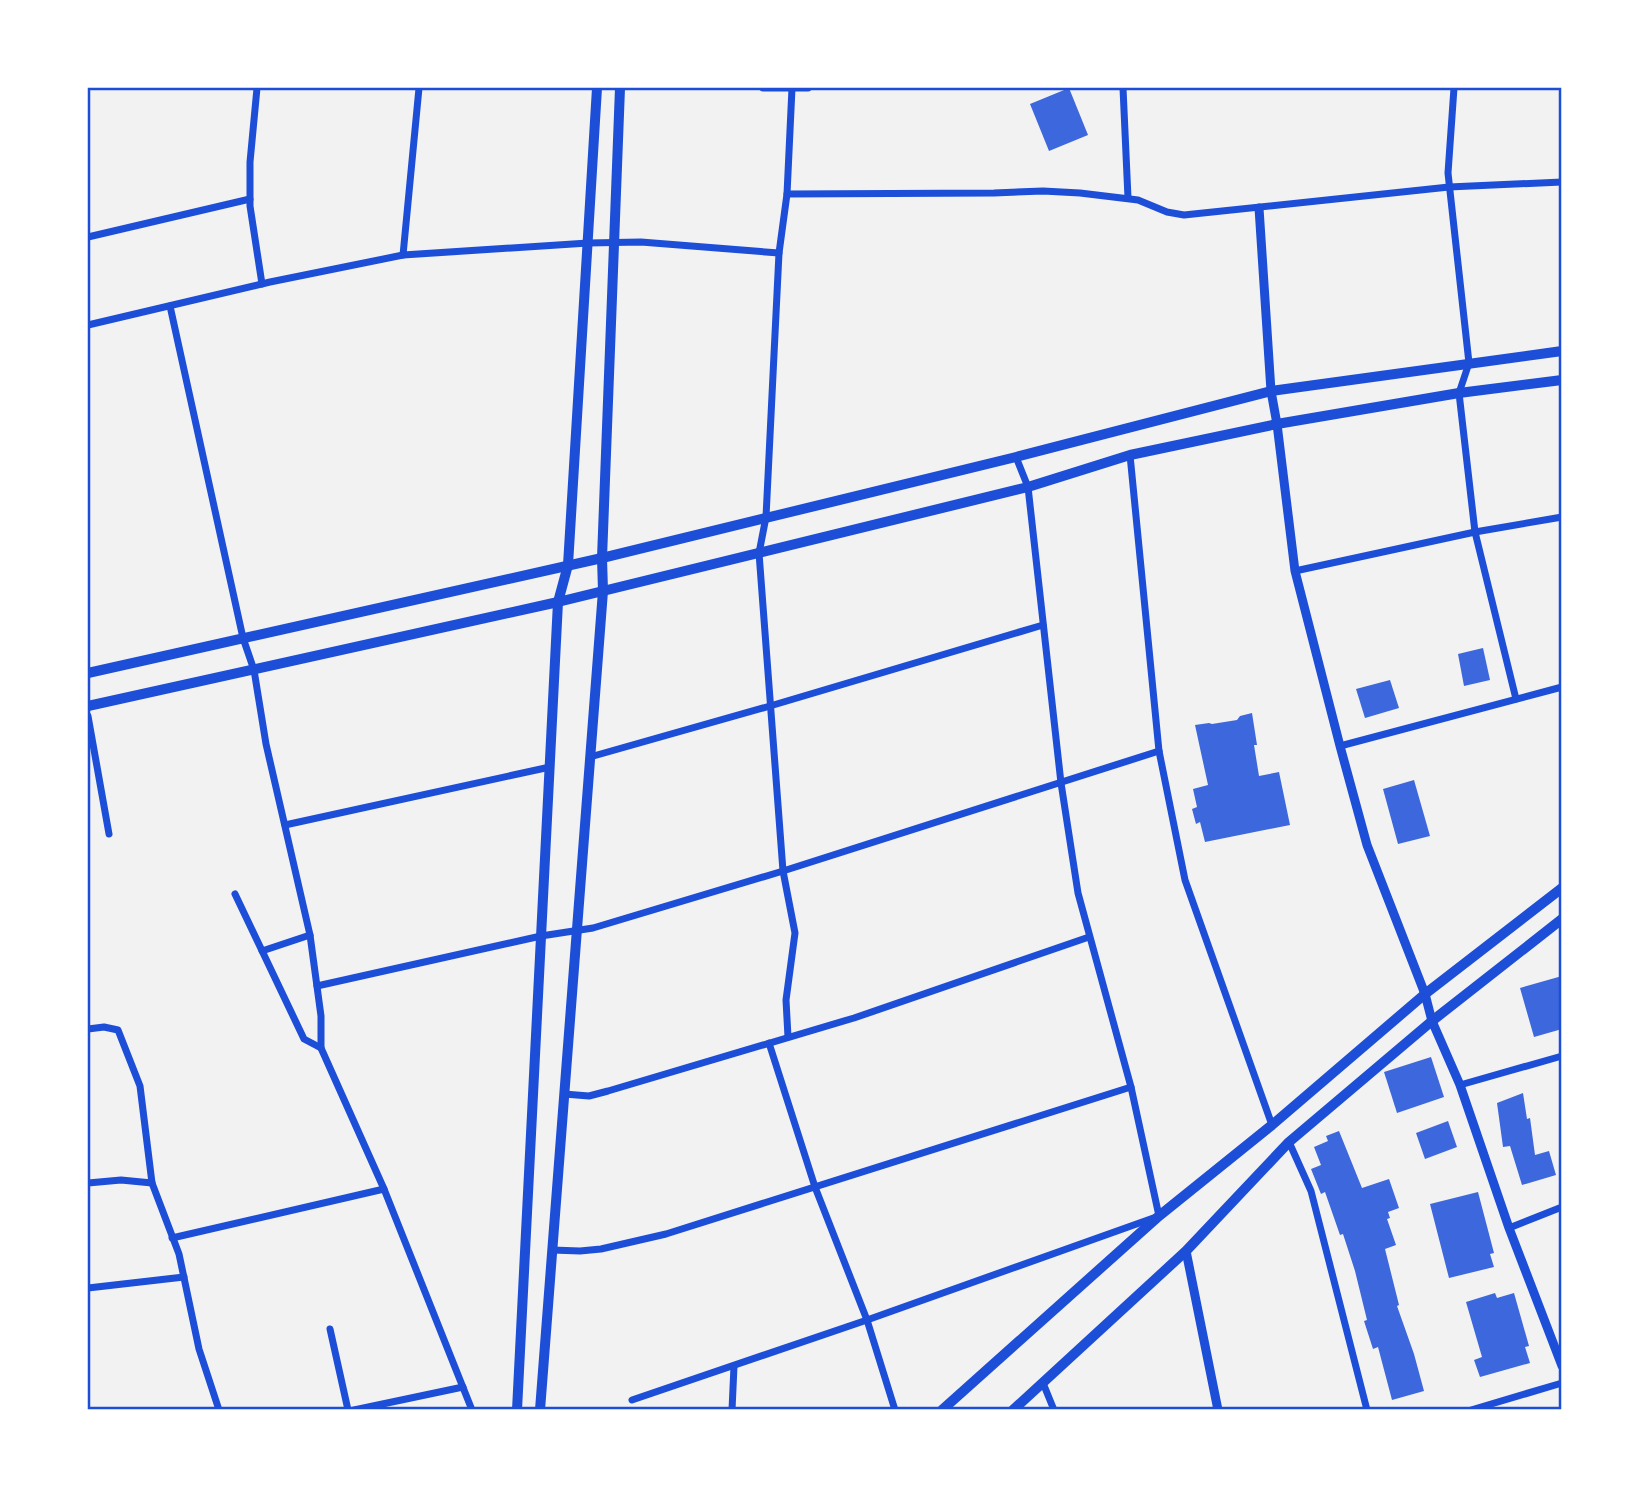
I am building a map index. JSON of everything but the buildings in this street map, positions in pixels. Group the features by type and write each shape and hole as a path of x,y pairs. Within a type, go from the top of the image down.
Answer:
{"main road":[{"path":"517,1409 558,602 568,565 597,88"},
{"path":"540,1409 603,592 602,558 620,88"},
{"path":"88,673 602,558 1016,457 1271,391 1562,351"},
{"path":"88,706 603,592 1028,487 1130,455 1277,424 1459,393 1562,380"},
{"path":"942,1409 1159,1216 1272,1125 1425,994 1562,888"},
{"path":"1013,1409 1186,1251 1289,1142 1432,1021 1562,919"}],"street":[{"path":"257,88 250,162 250,206 262,284"},
{"path":"403,255 419,88"},
{"path":"764,88 807,88"},
{"path":"788,1037 786,1000 794,933 783,871 759,553 766,517 779,253 787,194 792,88"},
{"path":"1123,88 1128,198"},
{"path":"1454,88 1448,173 1469,363 1459,393 1475,532 1516,699"},
{"path":"787,194 1042,191 1128,198 1184,215 1449,187 1562,182"},
{"path":"88,237 250,199"},
{"path":"1259,208 1271,391 1295,571 1340,746 1367,845 1425,994 1432,1021 1460,1085 1509,1228 1562,1366"},
{"path":"88,325 262,284 403,255 641,242 779,253"},
{"path":"170,306 243,638 254,670 266,744 310,935 321,1016 321,1048 384,1189 472,1409"},
{"path":"1130,455 1159,751 1185,880 1272,1125"},
{"path":"632,1400 1159,1216 1131,1087 1078,893 1061,783 1028,487 1016,457"},
{"path":"1295,571 1475,532 1562,517"},
{"path":"590,757 1043,625"},
{"path":"1340,746 1562,687"},
{"path":"88,716 109,834"},
{"path":"317,986 541,936 593,928 783,871 1159,751"},
{"path":"285,825 550,767"},
{"path":"235,894 304,1039 321,1048"},
{"path":"262,951 310,935"},
{"path":"564,1094 589,1096 769,1043 1090,937"},
{"path":"88,1029 104,1027 118,1030 141,1086 152,1183 179,1254 199,1349 219,1409"},
{"path":"769,1043 814,1187 867,1320 895,1409"},
{"path":"1460,1085 1562,1056"},
{"path":"552,1250 580,1251 666,1234 1131,1087"},
{"path":"1289,1142 1311,1191 1367,1409"},
{"path":"88,1183 121,1180 152,1183"},
{"path":"172,1238 384,1189"},
{"path":"1509,1228 1562,1207"},
{"path":"1186,1251 1218,1409"},
{"path":"88,1288 184,1277"},
{"path":"330,1329 348,1409"},
{"path":"732,1409 734,1366"},
{"path":"1043,1383 1054,1409"},
{"path":"1471,1409 1562,1383"},
{"path":"354,1409 463,1387"}]}
